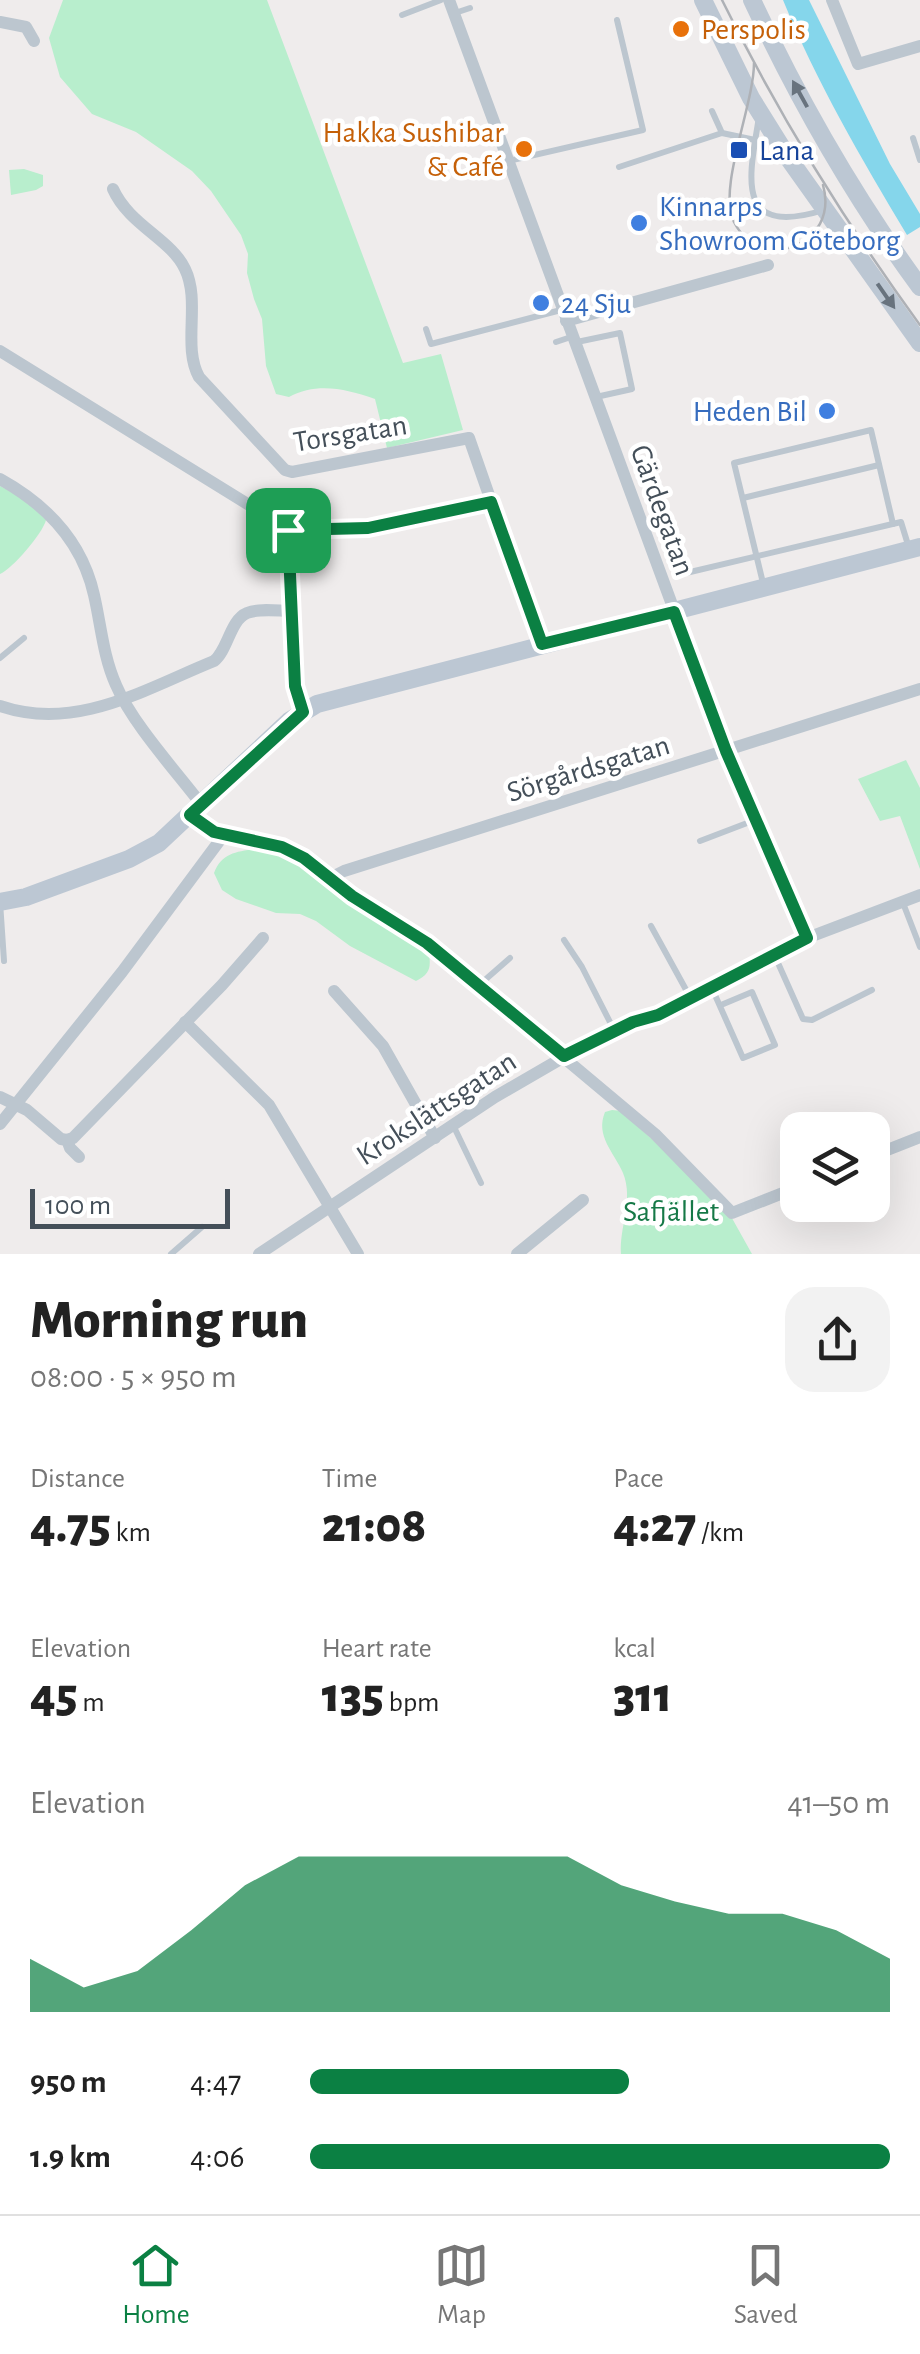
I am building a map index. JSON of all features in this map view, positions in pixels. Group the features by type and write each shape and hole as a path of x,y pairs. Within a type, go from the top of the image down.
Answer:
{"street":[{"path":"703,0 789,159 920,344"},
{"path":"752,0 830,150 863,206 920,287"},
{"path":"832,0 858,64 920,46"},
{"name":"Gärdegatan","path":"452,7 726,751 807,938"},
{"path":"0,22 26,27 34,42"},
{"name":"Torsgatan","path":"112,189 129,215 176,257 186,272 192,298 194,365 199,377 285,470 292,472 469,438 491,502"},
{"path":"564,315 768,265"},
{"path":"0,351 288,530 368,528 491,502 542,644"},
{"path":"0,479 50,514 82,558 94,595 105,654 123,700 205,828 223,836 282,847 304,858 427,943 655,1134 732,1213 780,1193"},
{"path":"288,530 295,686 303,712"},
{"path":"0,902 26,897 159,843 303,712 333,699 915,549"},
{"path":"0,706 24,713 93,711 219,658 237,621 246,613 291,610"},
{"name":"Sörgårdsgatan","path":"330,878 920,690"},
{"path":"0,1124 223,836"},
{"name":"Krokslättsgatan","path":"259,1254 564,1056 633,1022 658,1015 807,938 920,895"},
{"path":"0,1097 18,1104 61,1139 68,1140 95,1117 263,938"},
{"path":"334,991 383,1046 436,1138"},
{"path":"185,1022 260,1092 358,1254"},
{"path":"890,1149 920,1138"},
{"path":"68,1140 79,1157"},
{"path":"517,1254 583,1200"}],"lane":[{"path":"402,14 441,0"},
{"path":"452,7 470,8"},
{"path":"507,162 643,130 617,20"},
{"path":"712,110 722,133"},
{"path":"760,110 750,183 757,205 780,218 825,210"},
{"path":"618,167 722,133 755,140"},
{"path":"913,138 920,160"},
{"path":"426,329 431,344 506,321 564,315"},
{"path":"556,342 620,333 632,388 594,397"},
{"path":"765,590 734,464 871,430 893,524"},
{"path":"742,498 879,465"},
{"path":"686,573 901,522 915,549"},
{"path":"0,658 24,638"},
{"path":"700,841 755,820"},
{"path":"0,902 4,960"},
{"path":"902,902 920,947"},
{"path":"651,926 690,997"},
{"path":"564,940 614,1032"},
{"path":"774,954 803,1019 812,1020 872,990"},
{"path":"478,986 510,958"},
{"path":"711,985 743,1058 775,1044 752,992 721,1005"},
{"path":"454,1126 481,1183"},
{"path":"171,1254 202,1227"}],"green space":[{"path":"63,0 267,0 403,363 441,354 463,430 387,448 375,399 332,389 310,390 289,397 276,394 266,366 262,319 247,273 248,254 241,235 192,171 136,132 92,114 60,77 49,38"},
{"path":"24,169 43,175 43,186 11,195 9,170"},
{"path":"0,486 28,501 46,520 26,550 0,574"},
{"path":"906,760 920,788 920,869 900,816 880,821 858,779"},
{"path":"255,849 296,862 362,903 429,953 427,973 416,981 350,946 316,921 300,914 276,913 222,890 214,873 221,861"},
{"name":"Safjället","path":"622,1111 728,1211 752,1254 621,1254 626,1183 602,1129 605,1112"}],"water":[{"path":"783,0 809,0 890,164 920,214 920,227 907,235 825,91"}],"tram line":[{"path":"722,0 814,167 920,325"},
{"path":"754,63 730,189 734,222 746,238 762,247 795,246 820,224 825,206 823,185"}],"place":[{"name":"Perspolis","path":"681,29"},
{"name":"Hakka Sushibar & Café","path":"524,149"},
{"name":"Lana","path":"739,150"},
{"name":"Kinnarps Showroom Göteborg","path":"639,223"},
{"name":"24 Sju","path":"541,303"},
{"name":"Heden Bil","path":"827,411"}],"route":[{"path":"491,502 542,644 674,612 726,751 807,938 658,1015 633,1022 564,1056 427,943 352,896 304,858 282,847 223,836 205,828 190,815 303,712 295,686 288,530 368,528 491,502"}]}
